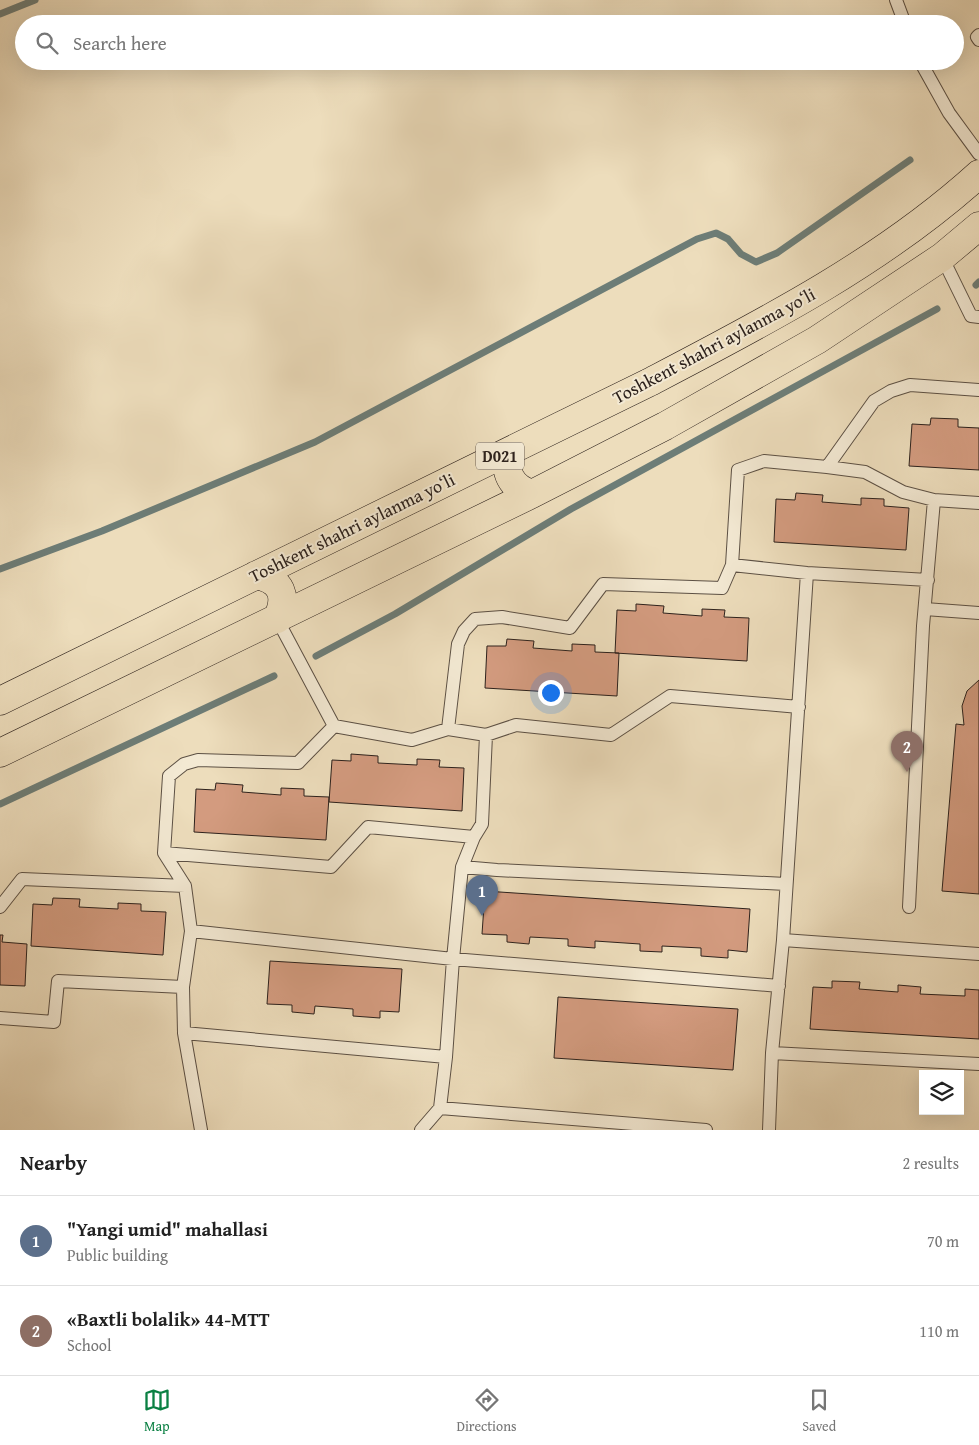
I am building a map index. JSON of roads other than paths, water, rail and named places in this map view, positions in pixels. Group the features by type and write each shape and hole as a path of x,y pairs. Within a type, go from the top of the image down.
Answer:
{"highway":[{"name":"Toshkent shahri aylanma yoʻli","path":"0,701 648,384 727,342 803,299 864,261 923,221 979,174"},
{"name":"D021","path":"0,753 532,494 665,426 817,340 942,258 979,226"},
{"path":"512,451 507,463 509,476 519,488 532,494"},
{"path":"256,575 265,576 272,580 280,589 282,604 277,619"}],"lane":[{"path":"896,0 902,15"},
{"path":"979,35 977,37 979,40"},
{"path":"925,70 949,113 979,154"},
{"path":"942,258 976,314"},
{"path":"827,467 874,401 891,391 910,385 979,390"},
{"path":"448,729 458,644 464,631 475,619 502,617 570,628 603,584 722,588 732,565 738,470 764,461 865,472 904,492 934,500 979,503"},
{"path":"909,908 924,610 934,500"},
{"path":"732,565 807,573 928,580"},
{"path":"769,1130 772,1053 783,940 807,573"},
{"path":"924,610 979,613"},
{"path":"277,619 334,726"},
{"path":"334,726 412,740 448,729 486,735 516,725 611,735 670,696 799,707"},
{"path":"202,1130 184,1033 183,987 191,931 185,886 164,853 169,776 184,764 198,760 298,763 334,726"},
{"path":"421,1130 440,1108 446,1057 452,959 462,867 474,837 482,824 486,735"},
{"path":"164,853 332,867 368,828 474,837"},
{"path":"462,867 786,884"},
{"path":"0,907 22,879 185,886"},
{"path":"191,931 452,959 779,986"},
{"path":"783,940 979,954"},
{"path":"0,1018 54,1022 58,980 183,987"},
{"path":"184,1033 446,1057"},
{"path":"772,1053 979,1064"},
{"path":"440,1108 706,1130"}],"waterway":[{"path":"0,14 35,0"},
{"path":"0,569 102,531 315,442 697,239 716,233 728,239 741,254 756,262 777,253 910,160"},
{"path":"976,285 979,282"},
{"path":"316,656 395,614 571,509 937,309"},
{"path":"0,804 274,676"}],"place":[{"name":"«Baxtli bolalik» 44-MTT","path":"907,772"},
{"name":"\"Yangi umid\" mahallasi","path":"482,916"}]}
